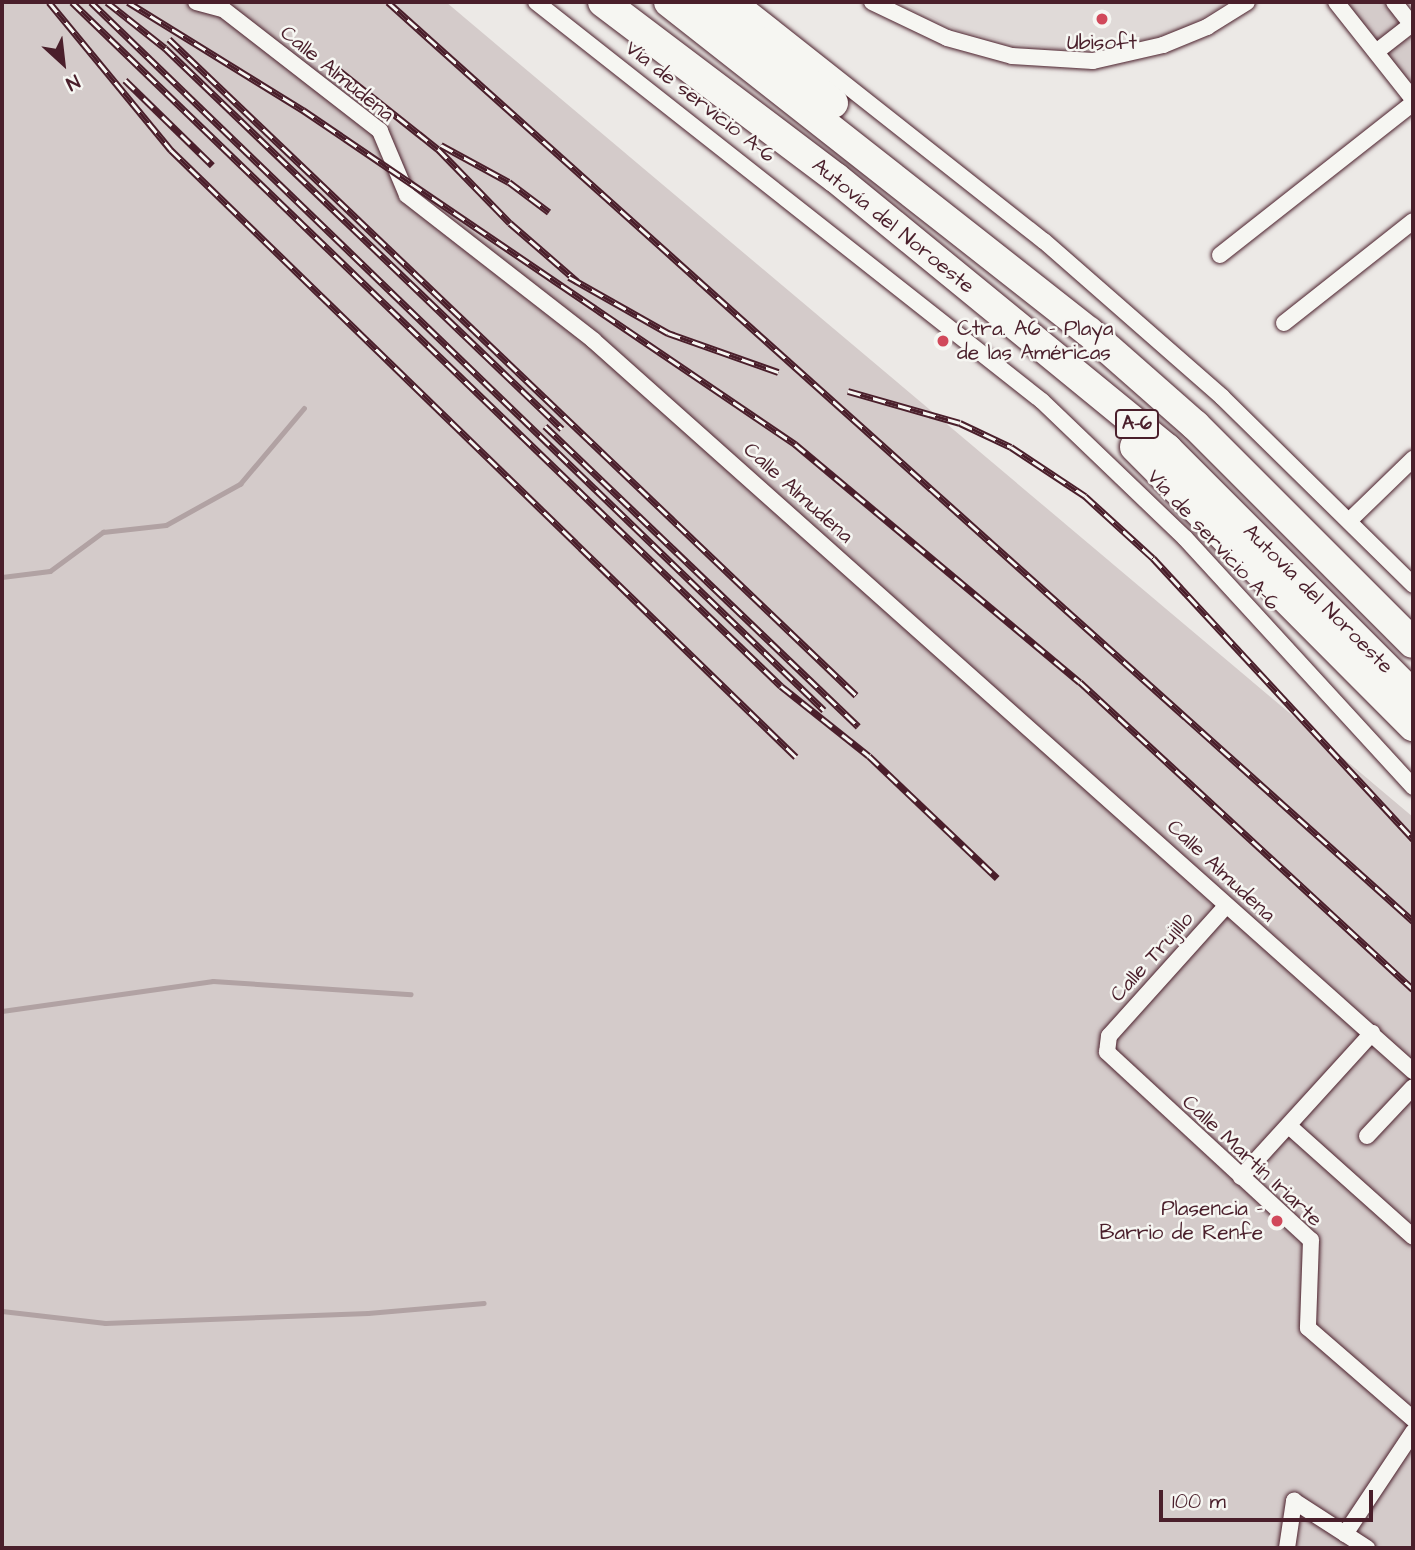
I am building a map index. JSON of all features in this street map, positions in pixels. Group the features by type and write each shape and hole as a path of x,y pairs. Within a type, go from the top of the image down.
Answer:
{"highway":[{"name":"Autovía del Noroeste","path":"603,2 836,178 1167,449 1413,695"},
{"name":"Autovía del Noroeste","path":"669,2 1089,332 1195,425 1413,643"},
{"path":"709,2 1094,312 1148,361 1195,425"},
{"path":"836,178 885,240 1044,366 1149,459 1413,726"}],"street":[{"name":"Calle Almudena","path":"196,2 223,9 380,131 407,195 593,340 1131,816 1226,906 1413,1071"},
{"name":"Vía de servicio A-6","path":"536,2 1042,401 1185,538 1413,788"},
{"path":"741,2 1044,241 1222,397 1350,520 1413,585"},
{"path":"750,2 825,69"},
{"path":"872,2 947,38 1012,56 1093,61 1163,45 1208,27 1247,2"},
{"path":"1220,255 1413,101 1336,2"},
{"path":"1376,52 1412,25 1394,2"},
{"path":"1284,323 1413,221"},
{"path":"1350,520 1413,459"},
{"name":"Calle Trujillo","path":"1109,1036 1226,906"},
{"path":"1241,1177 1372,1033"},
{"name":"Calle Martín Iriarte","path":"1109,1036 1106,1046 1112,1059 1311,1240 1308,1328 1413,1419"},
{"path":"1367,1136 1413,1087"},
{"path":"1289,1126 1413,1237"},
{"path":"1345,1534 1413,1432"},
{"path":"1287,1548 1294,1501 1367,1548"}],"shaded area":[{"path":"2,2 446,2 1413,817 1413,1548 2,1548"},
{"path":"901,2 1229,2 1186,28 1124,47 1077,51 1016,44 959,31"},
{"path":"1343,2 1386,2 1399,24 1380,40 1373,40"},
{"path":"1413,35 1413,89 1387,57 1388,50"}],"waterway":[{"path":"2,577 50,571 103,532 166,525 240,484 304,408"},
{"path":"2,1011 213,981 411,994"},
{"path":"2,1311 105,1323 368,1313 484,1303"}],"railway":[{"path":"49,2 171,150 796,757"},
{"path":"72,2 781,686 869,756 997,878"},
{"path":"91,2 824,710"},
{"path":"107,2 165,48 562,429"},
{"path":"128,2 303,110 795,444 1080,682 1413,989"},
{"path":"388,2 1413,921"},
{"path":"169,39 856,695"},
{"path":"336,68 438,149 510,223 577,281"},
{"path":"125,80 212,165"},
{"path":"441,145 509,182 549,212"},
{"path":"569,277 668,333 778,372"},
{"path":"848,391 960,423 1011,447 1085,496 1153,558 1413,839"},
{"path":"545,426 858,726"}],"place":[{"name":"Ubisoft","path":"1102,19"},
{"name":"Ctra. A6 - Playa de las Américas","path":"943,341"},
{"name":"Plasencia - Barrio de Renfe","path":"1277,1221"}]}
